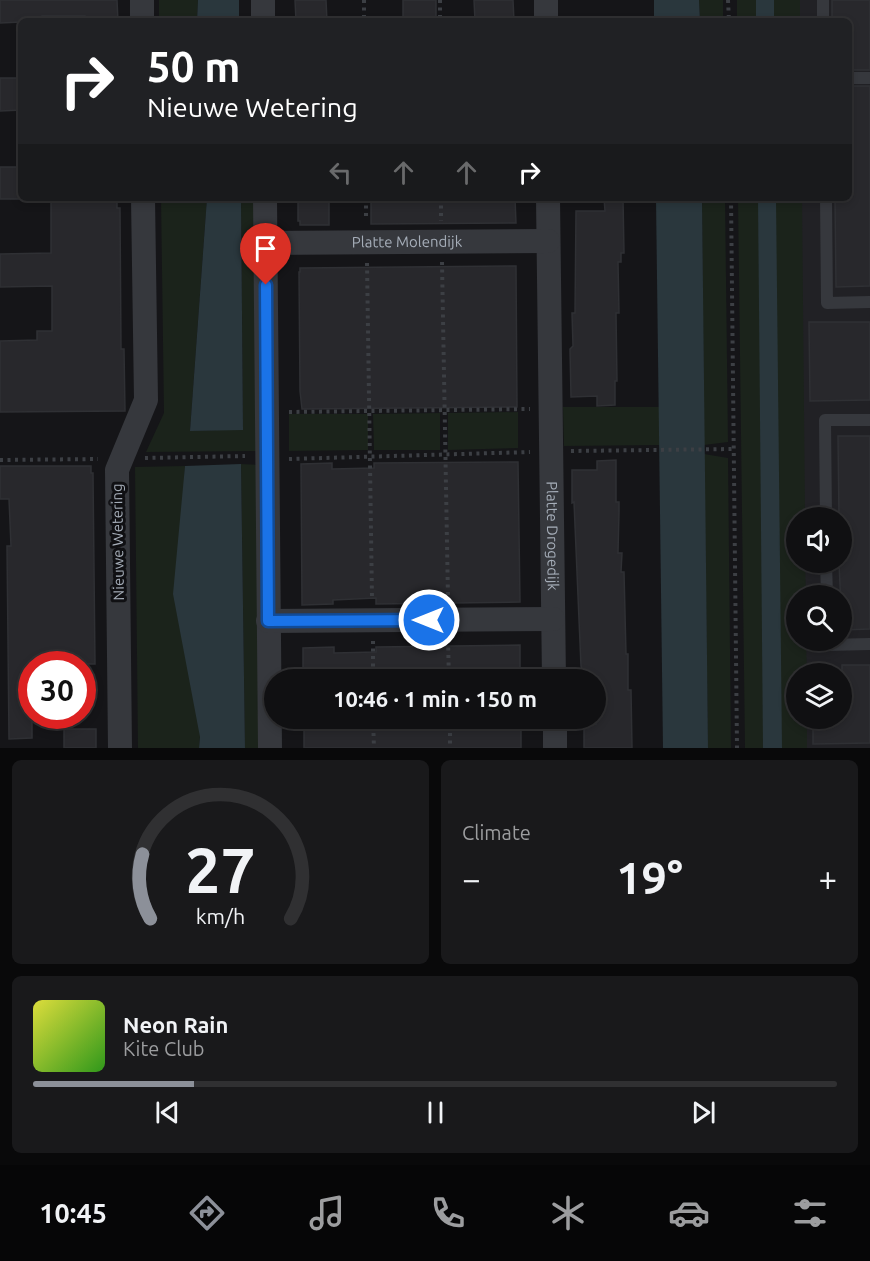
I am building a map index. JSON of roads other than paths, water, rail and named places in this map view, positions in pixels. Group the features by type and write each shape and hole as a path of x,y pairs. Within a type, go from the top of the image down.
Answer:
{"street":[{"path":"142,0 142,18"},
{"path":"263,0 263,18"},
{"path":"546,0 546,18"},
{"name":"Nieuwe Wetering","path":"120,748 117,470 146,400 143,201"},
{"path":"265,201 270,748"},
{"path":"548,201 548,241"},
{"name":"Platte Molendijk","path":"265,243 548,241"},
{"name":"Platte Drogedijk","path":"548,241 554,669"},
{"path":"268,621 553,619"},
{"path":"555,729 555,748"}],"lane":[{"path":"823,0 824,18"},
{"path":"852,78 870,78"},
{"path":"826,201 827,303 870,302"},
{"path":"826,507 825,420 870,420"},
{"path":"852,644 870,644"}]}
